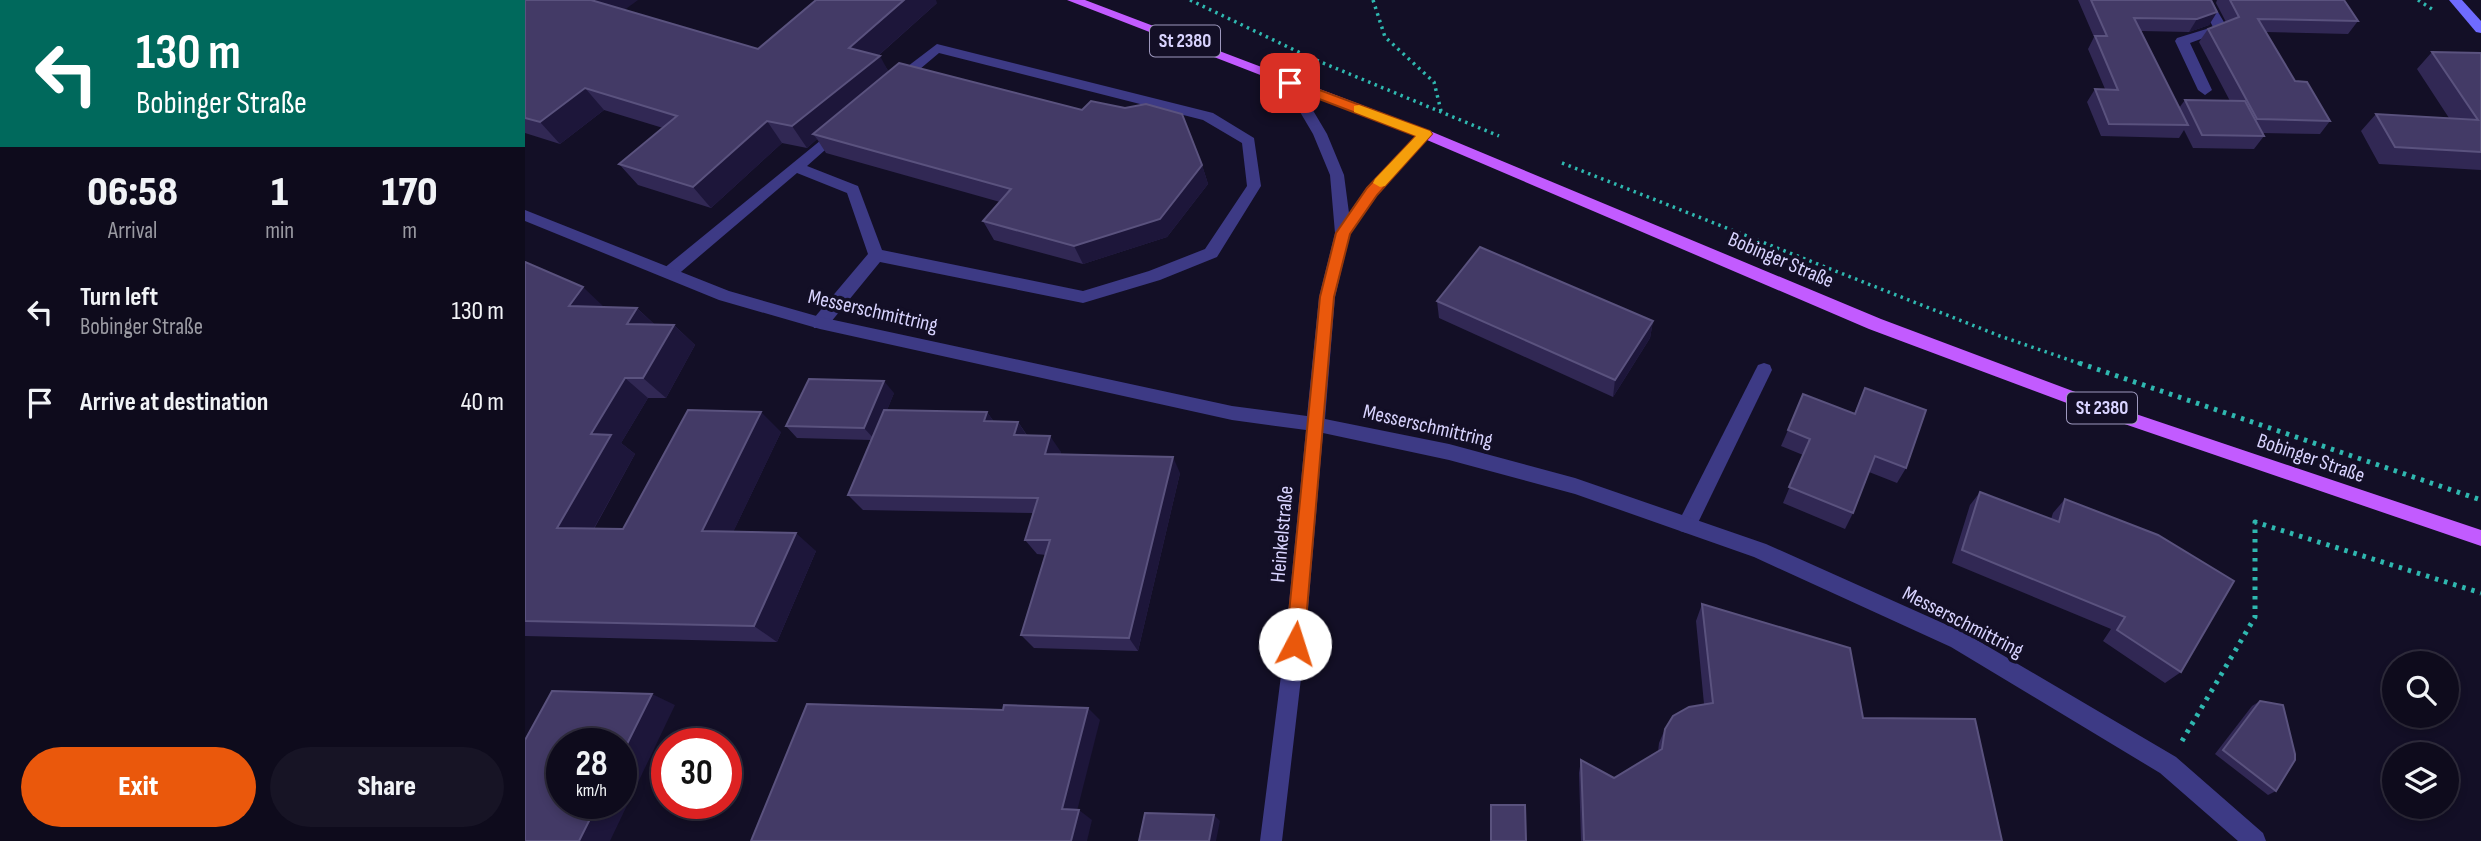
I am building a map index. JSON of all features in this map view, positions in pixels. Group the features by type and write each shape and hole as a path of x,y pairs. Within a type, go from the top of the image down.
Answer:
{"main road":[{"name":"Bobinger Straße","path":"1073,0 1425,134 1875,324 2125,417 2481,538"}],"street":[{"path":"2205,0 2221,29 2182,41 2205,90"},
{"path":"2455,0 2480,27"},
{"path":"876,255 1083,297 1154,276 1211,253 1254,186 1249,141 1208,116 937,48 886,90"},
{"name":"Heinkelstraße","path":"1271,841 1295,644 1327,297 1343,233 1337,176 1320,134 1290,83"},
{"path":"669,273 846,124"},
{"name":"Heinkelstraße","path":"1343,233 1372,191 1425,134"},
{"path":"796,166 853,190 876,255"},
{"name":"Messerschmittring","path":"525,215 725,296 820,323 1232,413 1315,424 1449,452 1562,482 1759,550 1958,640 2168,765 2255,841"},
{"path":"820,323 876,255"},
{"path":"1687,525 1764,369"}],"path":[{"path":"1190,0 1311,58 1441,110 1500,137"},
{"path":"1373,0 1385,37 1434,82 1441,110 1425,134"},
{"path":"1562,163 2000,336 2321,448 2481,500"},
{"path":"2168,765 2255,617 2255,522 2481,593"}],"building":[{"path":"525,0 591,0 758,49 816,0 904,0 849,48 880,56 792,126 767,121 693,187 619,164 677,116 585,88 540,122 525,118"},
{"path":"2091,0 2211,0 2217,12 2197,19 2134,18 2188,125 2109,124 2095,89 2118,90 2095,36 2107,36"},
{"path":"2230,0 2344,0 2358,21 2258,19 2295,81 2307,82 2330,121 2257,119 2208,29 2239,17"},
{"path":"2432,52 2481,53 2481,152 2395,147 2376,114 2478,120"},
{"path":"899,63 1082,110 1091,101 1125,108 1146,104 1182,114 1202,165 1160,219 1074,246 983,221 1011,189 813,134"},
{"path":"2185,100 2245,101 2264,136 2202,135"},
{"path":"1480,247 1653,321 1615,380 1437,301"},
{"path":"525,262 583,287 569,306 637,308 627,324 674,325 643,378 625,378 591,434 611,435 557,528 623,529 688,410 761,412 702,531 796,533 754,626 525,621"},
{"path":"809,379 884,381 864,428 786,426"},
{"path":"1865,388 1926,410 1906,468 1875,456 1853,513 1789,487 1810,439 1788,430 1803,394 1855,414"},
{"path":"884,410 987,412 984,421 1018,422 1014,435 1050,436 1045,454 1173,457 1129,638 1021,635 1050,540 1025,540 1038,498 848,495"},
{"path":"1980,492 2059,522 2065,499 2158,535 2234,581 2181,672 2117,630 2125,617 1962,550"},
{"path":"1702,604 1850,648 1863,718 1975,719 2002,841 1584,841 1581,760 1614,778 1662,749 1665,729 1673,716 1689,707 1713,703"},
{"path":"552,691 652,694 635,728 546,728 546,819 590,819 579,841 525,841 525,740"},
{"path":"2260,701 2283,705 2295,754 2295,760 2276,791 2223,750"},
{"path":"807,704 1003,710 1004,705 1088,708 1062,809 1079,810 1071,841 751,841"},
{"path":"1491,805 1525,805 1526,841 1491,841"},
{"path":"1145,813 1214,815 1209,841 1139,841"}],"slow traffic":[{"path":"1359,109 1425,134 1380,183"}],"route":[{"path":"1290,83 1425,134 1372,191 1343,233 1327,297 1295,644"}]}
